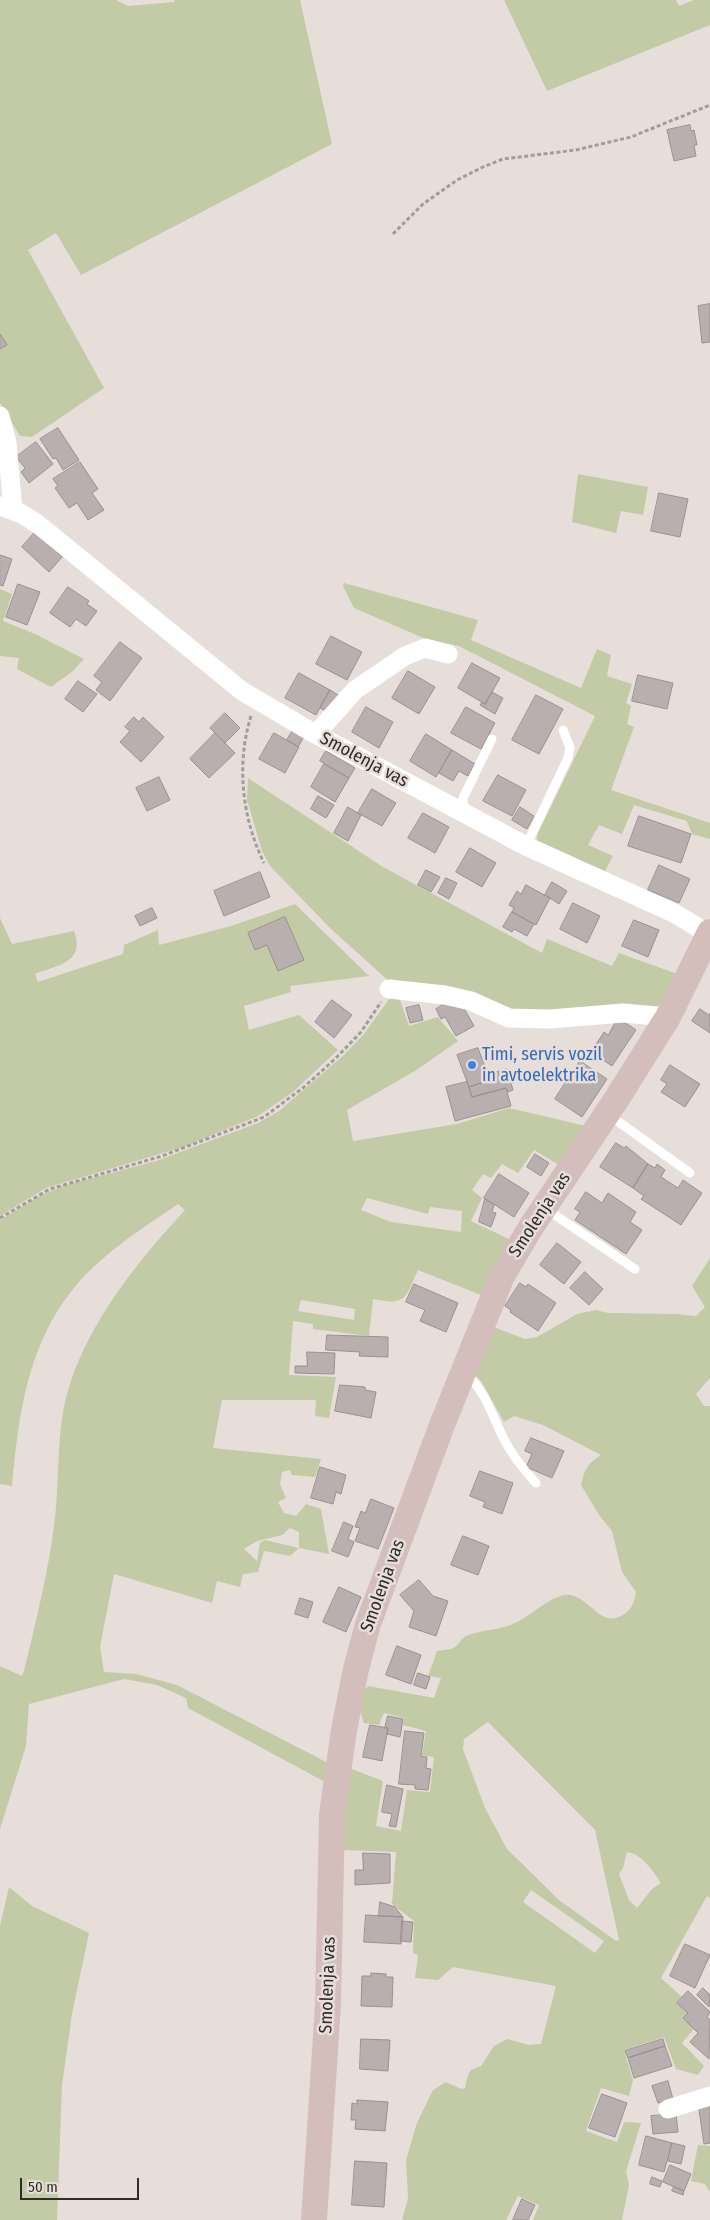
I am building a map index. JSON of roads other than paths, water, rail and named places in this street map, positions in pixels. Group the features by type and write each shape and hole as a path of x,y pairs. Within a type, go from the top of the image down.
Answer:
{"main road":[{"name":"Smolenja vas","path":"314,2220 328,2004 332,1814 344,1730 356,1669 368,1624 463,1371 502,1276 523,1239 700,970 710,933"}],"street":[{"name":"Smolenja vas","path":"0,416 7,443 6,508 39,525 200,658 256,700 526,846 674,913 710,933"},
{"path":"316,734 354,690 405,656 425,648 448,654"},
{"path":"389,989 444,995 471,1001 509,1018 550,1019 623,1013 668,1017"},
{"path":"668,2109 710,2096"}],"lane":[{"path":"526,846 568,758 570,748 563,730"},
{"path":"464,813 464,798 492,739"},
{"path":"607,1114 690,1173"},
{"path":"544,1208 635,1268"},
{"path":"463,1371 477,1384 519,1465 536,1483"}],"place":[{"name":"Timi, servis vozil in avtoelektrika","path":"472,1065"}]}
